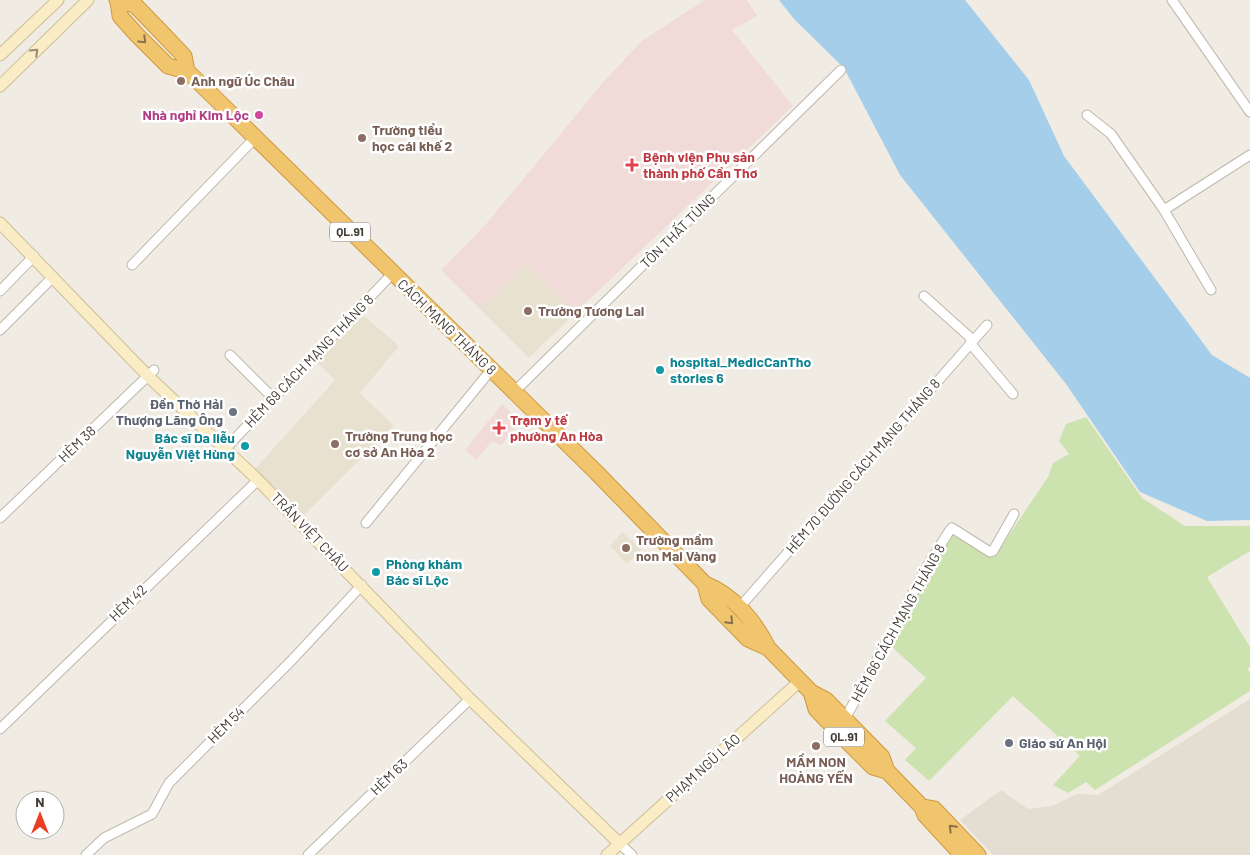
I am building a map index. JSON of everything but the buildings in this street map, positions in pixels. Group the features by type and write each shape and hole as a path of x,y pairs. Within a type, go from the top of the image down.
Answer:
{"highway":[{"name":"CÁCH MẠNG THÁNG 8","path":"117,0 120,16 168,66 187,72 514,392 705,584 722,591 739,608 759,631 768,648 811,692 826,700 882,757 887,772"},
{"name":"CÁCH MẠNG THÁNG 8","path":"705,584 709,599 748,640 768,648"},
{"name":"CÁCH MẠNG THÁNG 8","path":"811,692 816,708 873,767 887,772 922,806 925,815 962,855"},
{"name":"CÁCH MẠNG THÁNG 8","path":"922,806 934,809 978,855"}],"street":[{"path":"0,55 58,0"},
{"path":"0,86 88,0"},
{"path":"1172,0 1250,112"},
{"name":"TÔN THẤT TÙNG","path":"514,392 841,70"},
{"path":"1088,115 1111,134 1164,210 1212,290"},
{"path":"132,265 255,138"},
{"path":"1164,210 1250,155"},
{"name":"TRẦN VIỆT CHÂU","path":"0,223 362,585 470,699 619,843"},
{"path":"0,292 34,256"},
{"name":"HẺM 69 CÁCH MẠNG THÁNG 8","path":"225,449 392,273"},
{"path":"0,330 53,277"},
{"path":"924,296 972,341 1013,394"},
{"name":"HẺM 70 ĐƯỜNG CÁCH MẠNG THÁNG 8","path":"739,608 986,325"},
{"path":"230,355 273,398"},
{"path":"366,523 491,370"},
{"name":"HÈM 38","path":"0,518 151,373"},
{"name":"HÈM 42","path":"0,728 258,480"},
{"name":"HẺM 66 CÁCH MẠNG THÁNG 8","path":"845,719 950,530 952,528 990,552 1014,514"},
{"name":"HÈM 54","path":"86,855 104,838 152,814 169,783 291,661 362,585"},
{"name":"PHẠM NGŨ LÃO","path":"607,855 800,681"},
{"name":"HÈM 63","path":"308,855 470,699"},
{"path":"619,843 632,855"}],"shaded area":[{"name":"Bệnh viện Phụ sản thành phố Cần Thơ","path":"705,0 747,0 757,16 732,30 793,106 575,313 526,264 480,309 441,270 486,224 605,80 643,40"},
{"name":"Trường Tương Lai","path":"526,264 575,313 529,358 480,309"},
{"name":"Trường Trung học cơ sở An Hòa 2","path":"363,315 399,346 360,393 394,426 304,515 255,469 335,380 316,361"},
{"name":"Trạm y tế phường An Hòa","path":"502,404 518,418 519,423 501,445 492,441 476,460 465,450"},
{"name":"Trường mầm non Mai Vàng","path":"622,532 642,550 627,564 610,546"},
{"path":"1250,699 1250,855 993,855 960,820 1001,790 1028,809 1052,806 1077,794 1098,795"}],"green space":[{"path":"1086,417 1142,498 1185,526 1250,526 1250,551 1207,577 1250,647 1250,667 1247,668 1250,673 1250,691 1095,790 1086,782 1068,793 1053,785 1080,756 1013,696 929,781 905,760 916,748 885,721 926,678 890,645 952,534 994,557 1048,477 1053,463 1069,454 1059,441 1066,424"}],"water":[{"path":"779,0 965,0 1029,80 1064,156 1212,355 1250,378 1250,520 1207,521 1140,492 1066,384 900,175 844,68 794,19"}],"place":[{"name":"Anh ngữ Úc Châu","path":"181,81"},
{"name":"Nhà nghỉ Kim Lộc","path":"259,115"},
{"name":"Trường tiểu học cái khế 2","path":"362,138"},
{"name":"Bệnh viện Phụ sản thành phố Cần Thơ","path":"632,165"},
{"name":"Trường Tương Lai","path":"528,311"},
{"name":"hospital_MedicCanTho stories 6","path":"660,370"},
{"name":"Đền Thờ Hải Thượng Lãng Ông","path":"233,412"},
{"name":"Trạm y tế phường An Hòa","path":"499,428"},
{"name":"Trường Trung học cơ sở An Hòa 2","path":"335,444"},
{"name":"Bác sĩ Da liễu Nguyễn Việt Hùng","path":"245,446"},
{"name":"Trường mầm non Mai Vàng","path":"626,548"},
{"name":"Phòng khám Bác sĩ Lộc","path":"376,572"},
{"name":"Giáo sứ An Hội","path":"1009,743"},
{"name":"MẦM NON HOÀNG YẾN","path":"816,746"}]}
